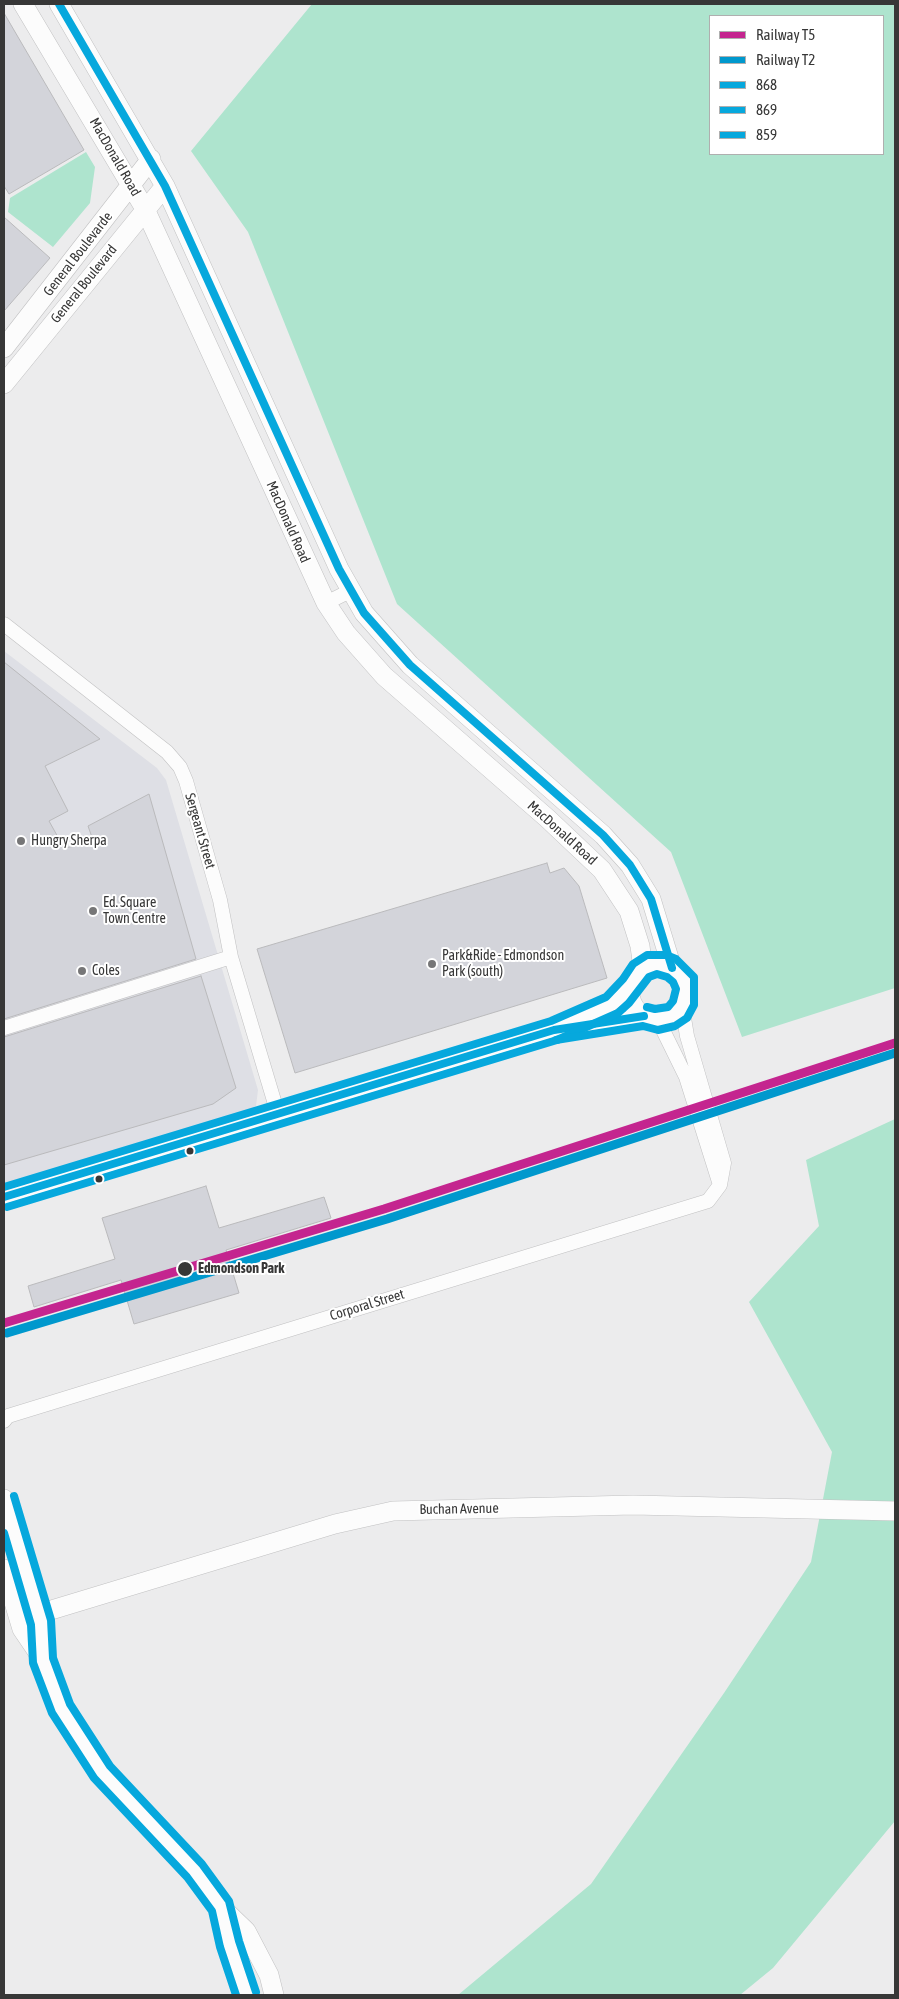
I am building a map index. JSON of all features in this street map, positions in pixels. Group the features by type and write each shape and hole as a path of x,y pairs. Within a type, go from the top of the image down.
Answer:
{"street":[{"name":"MacDonald Road","path":"23,4 145,209 326,603 346,633 384,676 547,818 602,870 629,911 640,946 643,969"},
{"name":"MacDonald Road","path":"59,4 165,186 350,591 376,629 410,665 603,835 630,864 651,900 672,968"},
{"name":"General Boulevarde","path":"4,348 151,159"},
{"name":"General Boulevard","path":"4,384 165,186"},
{"path":"326,603 350,591"},
{"name":"Sergeant Street","path":"4,624 167,752 180,767 186,781 220,900 231,957 278,1114"},
{"path":"4,1028 231,957"},
{"path":"4,1197 554,1030 606,1008 622,996 643,969 657,964 672,968 682,976 686,988 682,1006 686,1036 715,1152"},
{"path":"631,985 631,995 634,1004 651,1018 670,1042 686,1077 715,1152"},
{"path":"554,1030 674,1015 682,1006"},
{"name":"Corporal Street","path":"5,1417 692,1207 708,1201 720,1185 715,1152"},
{"path":"4,1499 38,1614 43,1660 61,1710 102,1772 196,1871 221,1907 246,1931 269,1975 274,1995"},
{"name":"Buchan Avenue","path":"38,1614 335,1524 393,1511 633,1505 895,1512"},
{"path":"4,1569 22,1629 43,1660"},
{"path":"221,1907 229,1944 247,1995"}],"shaded area":[{"name":"Ed. Square Town Centre","path":"4,651 157,768 166,780 258,1090 256,1106 245,1113 4,1184"}],"green space":[{"path":"312,4 895,4 895,988 742,1037 671,852 397,604 248,232 191,151"},
{"path":"86,152 95,167 90,203 53,247 8,212 10,198"},
{"path":"895,1119 895,1821 773,1968 740,1995 458,1995 591,1884 724,1693 811,1562 832,1452 749,1302 819,1226 806,1160"}],"building":[{"path":"4,13 84,150 9,194 4,186"},
{"path":"4,217 50,258 4,311"},
{"path":"4,662 100,739 45,766 68,811 49,821 64,848 94,843 88,826 149,794 196,959 4,1019"},
{"name":"Park&Ride - Edmondson Park (south)","path":"547,863 550,873 564,868 579,886 607,978 295,1073 257,949"},
{"path":"201,976 236,1088 213,1104 4,1165 4,1037"},
{"path":"206,1186 219,1228 324,1197 331,1218 226,1250 239,1293 134,1324 121,1280 34,1307 28,1286 115,1259 102,1218"}],"rail line":[{"name":"T5","path":"4,1323 384,1209 895,1043"},
{"name":"T2","path":"7,1333 387,1219 895,1053"}],"transit line":[{"name":"868","path":"59,4 165,186 339,569 364,613 410,665 603,835 630,865 651,899 672,968"},
{"name":"859","path":"4,1187 551,1021 606,997 623,979 633,964 647,955 666,955 676,959 694,977 694,1005 687,1018 675,1026 658,1030 643,1026 556,1040"},
{"name":"869","path":"7,1207 557,1040 618,1013 629,1003 649,977 657,974 667,977 673,982 676,989 673,1001 668,1007 655,1009 647,1007"},
{"name":"868","path":"4,1197 554,1030 644,1016"},
{"name":"859","path":"14,1496 51,1620 53,1658 70,1704 110,1766 202,1864 229,1901 239,1941 256,1992"},
{"name":"869","path":"4,1533 31,1625 33,1663 52,1713 94,1778 187,1877 212,1911 220,1947 236,1995"}],"place":[{"name":"Hungry Sherpa","path":"21,841"},
{"name":"Ed. Square Town Centre","path":"93,911"},
{"name":"Park&Ride - Edmondson Park (south)","path":"432,964"},
{"name":"Coles","path":"82,971"},
{"name":"Edmondson Park","path":"185,1269"}]}
